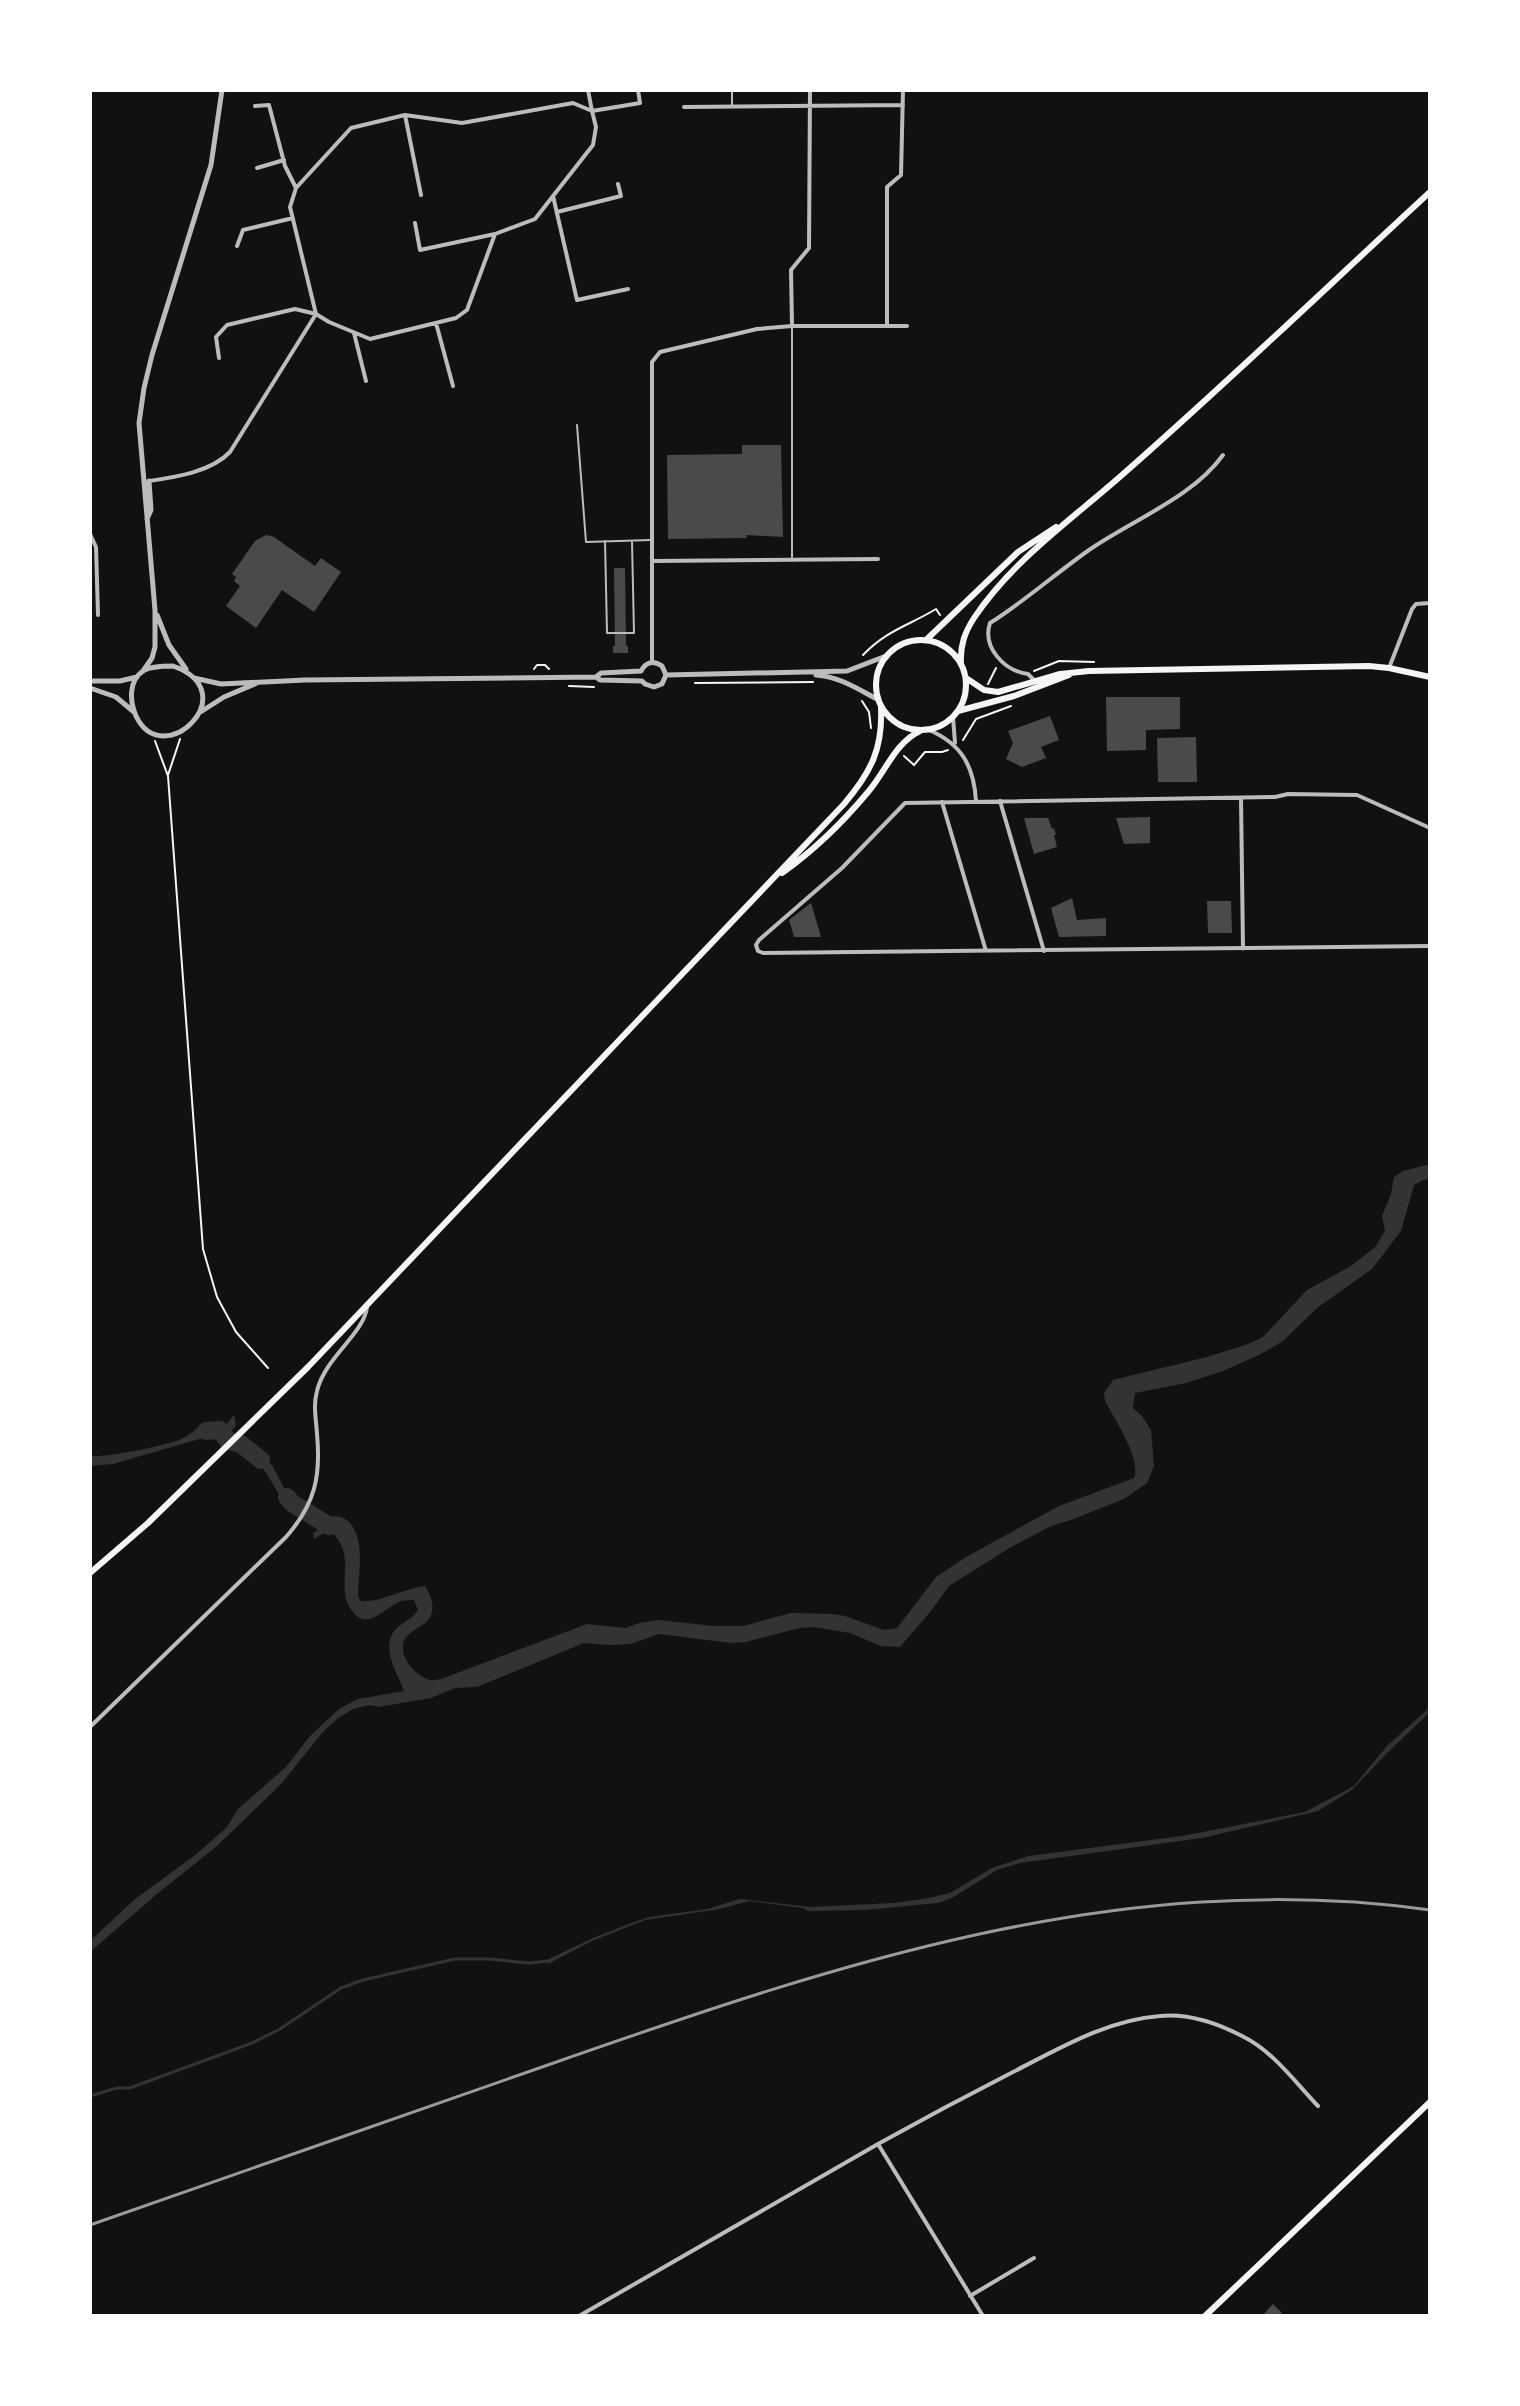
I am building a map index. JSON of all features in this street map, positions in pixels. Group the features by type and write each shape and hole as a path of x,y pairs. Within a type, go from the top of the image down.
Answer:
{"main road":[{"path":"955,714 965,695 962,640 975,616 1005,581 1062,524 1121,476 1430,192"},
{"path":"926,640 1018,552 1062,524"},
{"path":"961,663 946,647 926,640 900,645 886,656 876,676 877,699 898,724 929,730 955,714 1002,700 1060,674 1076,672 1174,668 1389,668 1430,677"},
{"path":"966,678 984,690 998,692 1037,684"},
{"path":"90,1573 148,1523 261,1414 857,789 881,740 881,707"},
{"path":"772,880 798,862 850,812 877,781 901,744 921,730"},
{"path":"1205,2316 1430,2102"}],"street":[{"path":"222,90 211,165 144,388 139,423 151,510 146,520 155,610 155,647 152,658 132,685 131,697 140,723 152,733 170,735 193,724 201,711 224,697 261,681"},
{"path":"415,223 420,250 495,234 535,219 593,145 596,127 588,90"},
{"path":"146,481 194,472 220,463 230,452 316,314 290,207 296,188 351,128 405,115 462,123 573,103 592,111 640,103 638,90"},
{"path":"792,326 791,270 809,248 810,90"},
{"path":"887,326 887,187 901,175 903,90"},
{"path":"255,106 269,105 284,160 296,188"},
{"path":"684,107 903,105"},
{"path":"405,115 421,195"},
{"path":"257,168 284,160"},
{"path":"557,212 621,196 618,184"},
{"path":"553,196 577,300 628,289"},
{"path":"237,246 243,230 293,218"},
{"path":"219,358 216,337 227,325 295,309 316,314 370,339 456,318 467,310 495,234"},
{"path":"436,323 453,386"},
{"path":"652,662 652,362 660,352 757,329 907,326"},
{"path":"354,333 366,381"},
{"path":"1037,684 1028,674 1000,661 989,642 987,632 990,623 1090,550 1194,485 1212,470 1223,455"},
{"path":"90,534 96,547 98,615"},
{"path":"653,561 878,559"},
{"path":"1389,668 1412,609 1416,604 1430,603"},
{"path":"155,610 169,645 194,678 202,697 201,711"},
{"path":"666,675 847,671 886,656"},
{"path":"642,681 643,667 652,662"},
{"path":"194,678 221,684 596,677 600,680 642,681 654,687 662,684 666,675 662,666 652,662"},
{"path":"143,671 173,666 187,671"},
{"path":"596,677 601,673 641,671"},
{"path":"787,673 831,676 877,699"},
{"path":"90,681 120,681 138,677"},
{"path":"90,688 116,697 135,713"},
{"path":"953,747 955,714"},
{"path":"929,730 953,747 969,770 976,801"},
{"path":"1430,828 1357,795 905,803 842,868 756,945 758,951 763,953 1430,946"},
{"path":"1241,798 1243,949"},
{"path":"1000,801 1044,951"},
{"path":"942,802 986,951"},
{"path":"90,1727 299,1521 315,1489 319,1464 314,1413 316,1392 327,1366 366,1319 367,1305"},
{"path":"579,2316 933,2113 1082,2038 1119,2023 1164,2015 1200,2019 1246,2037 1267,2053 1318,2106"},
{"path":"878,2144 983,2316"},
{"path":"970,2296 1034,2258"}],"lane":[{"path":"732,90 732,106"},
{"path":"792,326 792,560"},
{"path":"577,425 586,542 652,540"},
{"path":"605,541 607,633 634,633 632,541"}],"path":[{"path":"862,656 883,636 936,609 941,617"},
{"path":"986,685 1000,661"},
{"path":"1028,674 1059,661"},
{"path":"534,669 537,665 545,665 549,669 559,669"},
{"path":"692,683 817,682"},
{"path":"862,700 869,712 873,737"},
{"path":"962,741 975,720 985,715"},
{"path":"152,733 168,776 203,1249 217,1297 236,1332 268,1368"},
{"path":"168,776 180,738"},
{"path":"905,757 914,765 925,752 942,752 953,747"}],"shaded area":[{"path":"1430,1164 1430,1179 1414,1185 1401,1231 1372,1269 1317,1308 1283,1341 1223,1371 1186,1383 1135,1393 1133,1408 1151,1430 1154,1466 1147,1483 1124,1499 1051,1526 949,1586 900,1647 881,1646 850,1633 813,1627 731,1643 659,1634 631,1644 584,1643 477,1687 455,1688 431,1698 353,1709 322,1733 282,1783 217,1846 90,1952 90,1941 135,1899 194,1856 227,1827 238,1809 286,1767 310,1736 339,1709 358,1699 404,1691 389,1647 393,1633 418,1610 414,1600 401,1601 370,1619 358,1617 352,1611 345,1591 345,1560 338,1540 329,1530 314,1539 313,1533 334,1520 352,1527 356,1533 360,1550 358,1597 361,1601 377,1600 425,1586 432,1604 431,1615 406,1637 403,1647 410,1665 430,1680 438,1680 587,1624 626,1628 659,1620 743,1626 791,1613 833,1614 884,1630 897,1628 936,1577 966,1557 1059,1506 1134,1478 1131,1450 1105,1401 1104,1393 1113,1380 1207,1357 1263,1337 1307,1290 1351,1266 1375,1247 1385,1231 1382,1216 1394,1177 1403,1171"},
{"path":"234,1415 236,1426 224,1442 206,1437 113,1464 90,1466 90,1456 171,1442 202,1426 225,1426"},
{"path":"246,1441 272,1465 284,1488 303,1504 299,1510 282,1499 261,1465 239,1447"},
{"path":"1430,1707 1430,1712 1353,1789 1318,1811 1202,1838 1020,1863 997,1870 952,1898 938,1903 866,1910 808,1911 749,1901 720,1909 645,1920 592,1941 548,1964 547,1960 593,1938 649,1917 708,1909 739,1899 810,1907 929,1898 950,1893 992,1868 1028,1856 1182,1836 1305,1812 1354,1786 1387,1746"}],"building":[{"path":"742,445 781,445 783,537 746,535 747,538 668,539 667,455 742,454"},
{"path":"266,535 274,537 315,566 321,558 341,572 314,612 282,590 256,628 226,606 240,586 232,574 255,541"},
{"path":"614,568 625,568 628,653 613,653"},
{"path":"1106,697 1180,697 1180,729 1146,730 1146,750 1107,751"},
{"path":"1050,716 1059,740 1041,747 1046,758 1022,767 1006,759 1013,743 1008,731"},
{"path":"1196,737 1197,782 1158,782 1157,738"},
{"path":"1150,817 1150,843 1124,844 1116,818"},
{"path":"1024,818 1048,818 1054,828 1057,847 1034,854"},
{"path":"1072,898 1077,920 1106,918 1106,936 1059,937 1051,908"},
{"path":"1207,901 1231,901 1232,933 1208,933"},
{"path":"811,903 821,937 794,937 789,920"},
{"path":"1273,2304 1282,2313 1279,2316 1262,2316"}],"waterway":[{"path":"206,1431 220,1430 228,1441 241,1444 261,1460"},
{"path":"287,1497 329,1526 342,1527 345,1531"},
{"path":"90,2096 117,2088 130,2088 252,2043 280,2029 341,1988 363,1980 455,1959 529,1963 548,1961"}],"railway":[{"path":"90,2225 761,1993 870,1961 980,1934 1090,1914 1202,1902 1315,1900 1430,1910"}]}
